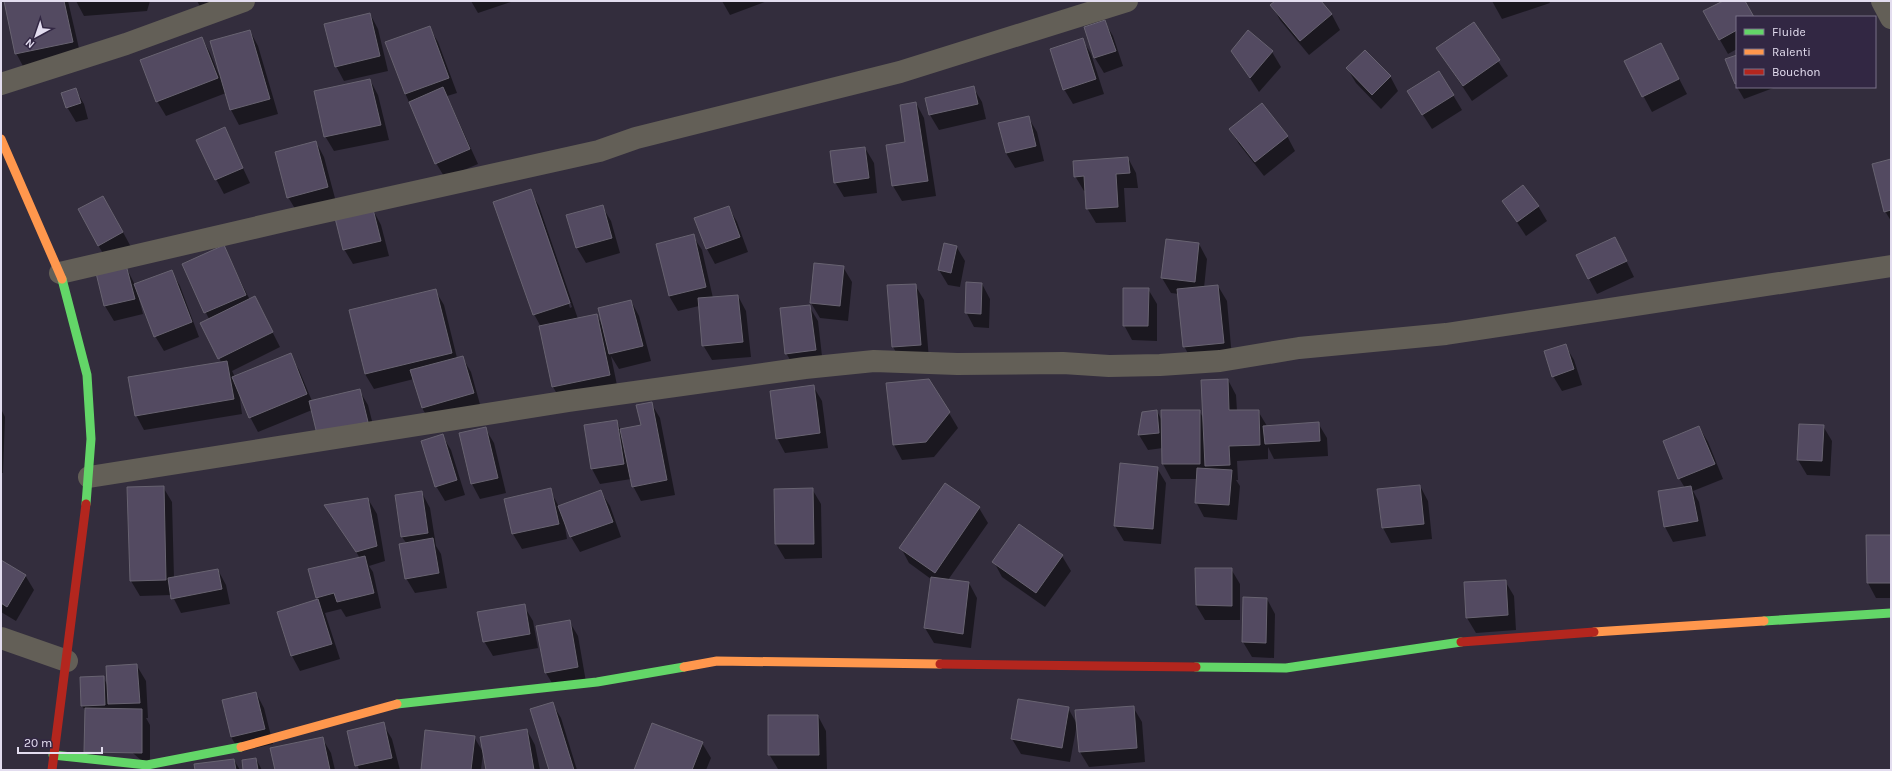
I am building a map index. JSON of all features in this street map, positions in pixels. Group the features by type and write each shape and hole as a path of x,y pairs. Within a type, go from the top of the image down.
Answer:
{"street":[{"path":"1,84 126,44 244,1"},
{"path":"60,273 296,218 599,151 636,138 900,72 1128,1"},
{"path":"1882,1 1891,18"},
{"path":"1,139 60,273 87,375 91,439 89,477 67,661 52,770"},
{"path":"89,477 569,401 805,368 874,361 957,364 1048,363 1109,366 1160,365 1220,360 1298,348 1446,334 1891,266"},
{"path":"53,755 147,765 234,749 396,704 597,682 717,661 1286,668 1474,640 1891,613"},
{"path":"1,638 67,661"}],"building":[{"path":"4,1 64,1 73,42 15,54"},
{"path":"1275,1 1321,1 1332,14 1300,41 1270,5"},
{"path":"1723,1 1745,1 1753,16 1736,16 1736,31 1719,40 1703,11"},
{"path":"370,13 380,56 335,67 324,24"},
{"path":"1105,20 1116,51 1094,58 1084,27"},
{"path":"1474,22 1500,60 1463,86 1436,48"},
{"path":"430,26 449,78 405,94 385,42"},
{"path":"250,30 270,99 230,110 210,41"},
{"path":"1248,30 1273,51 1250,78 1231,51"},
{"path":"202,37 218,78 156,102 140,60"},
{"path":"1083,38 1096,79 1063,90 1050,49"},
{"path":"1661,43 1679,79 1642,97 1624,61"},
{"path":"1365,50 1391,76 1372,95 1346,68"},
{"path":"1736,55 1735,84 1725,59"},
{"path":"1439,71 1454,95 1422,115 1407,91"},
{"path":"370,79 381,125 324,137 314,91"},
{"path":"974,86 978,104 929,115 925,98"},
{"path":"443,87 470,149 435,164 409,102"},
{"path":"76,88 81,103 66,108 61,93"},
{"path":"916,102 928,181 892,186 886,145 905,142 900,105"},
{"path":"1262,103 1288,136 1255,162 1229,129"},
{"path":"1029,116 1036,146 1006,153 998,123"},
{"path":"225,127 243,168 215,180 196,140"},
{"path":"316,141 328,187 287,198 275,152"},
{"path":"865,147 869,178 834,183 830,151"},
{"path":"1128,157 1130,173 1116,174 1118,207 1086,209 1084,176 1074,177 1073,161"},
{"path":"1891,159 1891,210 1884,212 1872,164"},
{"path":"1523,185 1539,206 1517,222 1502,201"},
{"path":"531,189 570,303 533,315 493,202"},
{"path":"103,196 123,232 98,246 78,209"},
{"path":"603,205 612,238 576,248 566,215"},
{"path":"729,206 740,237 706,249 694,218"},
{"path":"373,209 381,241 343,250 335,218"},
{"path":"694,234 706,287 669,296 656,244"},
{"path":"1615,237 1627,261 1588,279 1576,255"},
{"path":"1166,239 1199,243 1195,282 1161,278"},
{"path":"944,243 957,246 951,273 938,270"},
{"path":"224,245 246,295 204,313 182,264"},
{"path":"814,263 844,266 840,306 810,303"},
{"path":"126,265 135,299 104,306 96,273"},
{"path":"172,270 192,322 154,337 134,284"},
{"path":"966,282 982,283 981,314 965,313"},
{"path":"916,284 921,345 892,347 887,285"},
{"path":"1218,285 1224,343 1183,347 1177,289"},
{"path":"1123,288 1149,288 1148,326 1123,326"},
{"path":"436,289 452,353 365,374 349,310"},
{"path":"738,295 743,342 702,346 698,298"},
{"path":"255,296 273,332 218,359 200,323"},
{"path":"631,300 643,346 609,354 598,308"},
{"path":"810,305 816,350 785,354 780,308"},
{"path":"597,314 610,375 552,387 539,326"},
{"path":"1566,344 1574,369 1552,377 1544,351"},
{"path":"291,353 307,394 249,418 232,377"},
{"path":"463,356 474,393 422,408 410,370"},
{"path":"227,361 234,399 135,416 128,377"},
{"path":"929,379 950,412 926,442 893,445 886,383"},
{"path":"1228,379 1229,410 1259,410 1260,445 1229,446 1230,465 1205,466 1201,380"},
{"path":"814,385 820,433 776,439 770,391"},
{"path":"360,389 368,422 317,434 309,401"},
{"path":"652,402 667,480 632,487 620,429 641,425 636,405"},
{"path":"1157,410 1159,433 1138,435 1142,412"},
{"path":"1161,410 1200,410 1200,464 1162,464"},
{"path":"617,420 624,464 591,469 584,425"},
{"path":"1319,422 1320,441 1265,444 1263,426"},
{"path":"1799,424 1824,425 1822,461 1797,460"},
{"path":"1699,426 1715,464 1678,479 1663,441"},
{"path":"486,427 498,478 471,484 459,433"},
{"path":"443,434 457,480 435,487 421,441"},
{"path":"1120,463 1158,467 1153,529 1114,526"},
{"path":"1197,468 1232,470 1229,505 1195,503"},
{"path":"945,483 980,507 935,573 899,548"},
{"path":"1420,485 1424,524 1382,528 1377,489"},
{"path":"164,486 166,580 130,581 127,487"},
{"path":"1691,486 1698,521 1664,527 1658,491"},
{"path":"551,488 559,524 512,534 504,499"},
{"path":"813,488 814,544 775,544 774,489"},
{"path":"601,490 613,522 570,537 558,506"},
{"path":"422,491 428,533 401,537 395,495"},
{"path":"368,498 377,546 356,552 324,505"},
{"path":"1019,524 1063,555 1036,593 992,562"},
{"path":"1866,535 1891,535 1891,583 1867,583"},
{"path":"433,538 439,573 405,579 399,544"},
{"path":"365,556 374,593 337,602 334,593 316,598 308,569"},
{"path":"1,560 26,575 7,607 1,603"},
{"path":"1195,568 1232,568 1232,606 1196,605"},
{"path":"218,569 222,589 171,599 168,578"},
{"path":"931,577 969,582 963,634 924,628"},
{"path":"1506,580 1508,615 1466,618 1464,582"},
{"path":"1243,597 1267,598 1266,643 1242,642"},
{"path":"318,599 332,644 291,656 277,612"},
{"path":"525,604 530,634 483,642 477,612"},
{"path":"570,620 578,667 545,673 536,626"},
{"path":"137,664 140,703 108,704 106,666"},
{"path":"104,676 105,705 81,706 80,677"},
{"path":"256,692 265,729 231,737 222,700"},
{"path":"1018,699 1069,707 1062,748 1011,739"},
{"path":"553,702 574,770 549,770 530,709"},
{"path":"1134,706 1137,748 1079,752 1075,710"},
{"path":"85,708 142,709 142,753 84,752"},
{"path":"768,715 818,715 819,755 768,755"},
{"path":"384,722 392,758 355,766 347,731"},
{"path":"652,723 703,742 692,770 634,770"},
{"path":"527,729 534,770 486,770 480,737"},
{"path":"425,730 475,736 471,770 421,770"},
{"path":"323,737 330,770 275,770 270,748"},
{"path":"256,758 258,770 243,770 242,760"},
{"path":"234,759 236,770 195,770 194,764"}],"traffic: fast":[{"path":"62,279 87,375 91,439 86,504"},
{"path":"1764,621 1891,613"},
{"path":"1196,667 1286,668 1461,642"},
{"path":"397,704 597,682 684,667"},
{"path":"53,755 147,765 241,747"}],"traffic: slow":[{"path":"1,139 62,279"},
{"path":"1594,632 1764,621"},
{"path":"684,667 717,661 940,664"},
{"path":"241,747 397,704"}],"traffic: jam":[{"path":"52,770 86,504"},
{"path":"1461,642 1594,632"},
{"path":"940,664 1196,667"}]}
